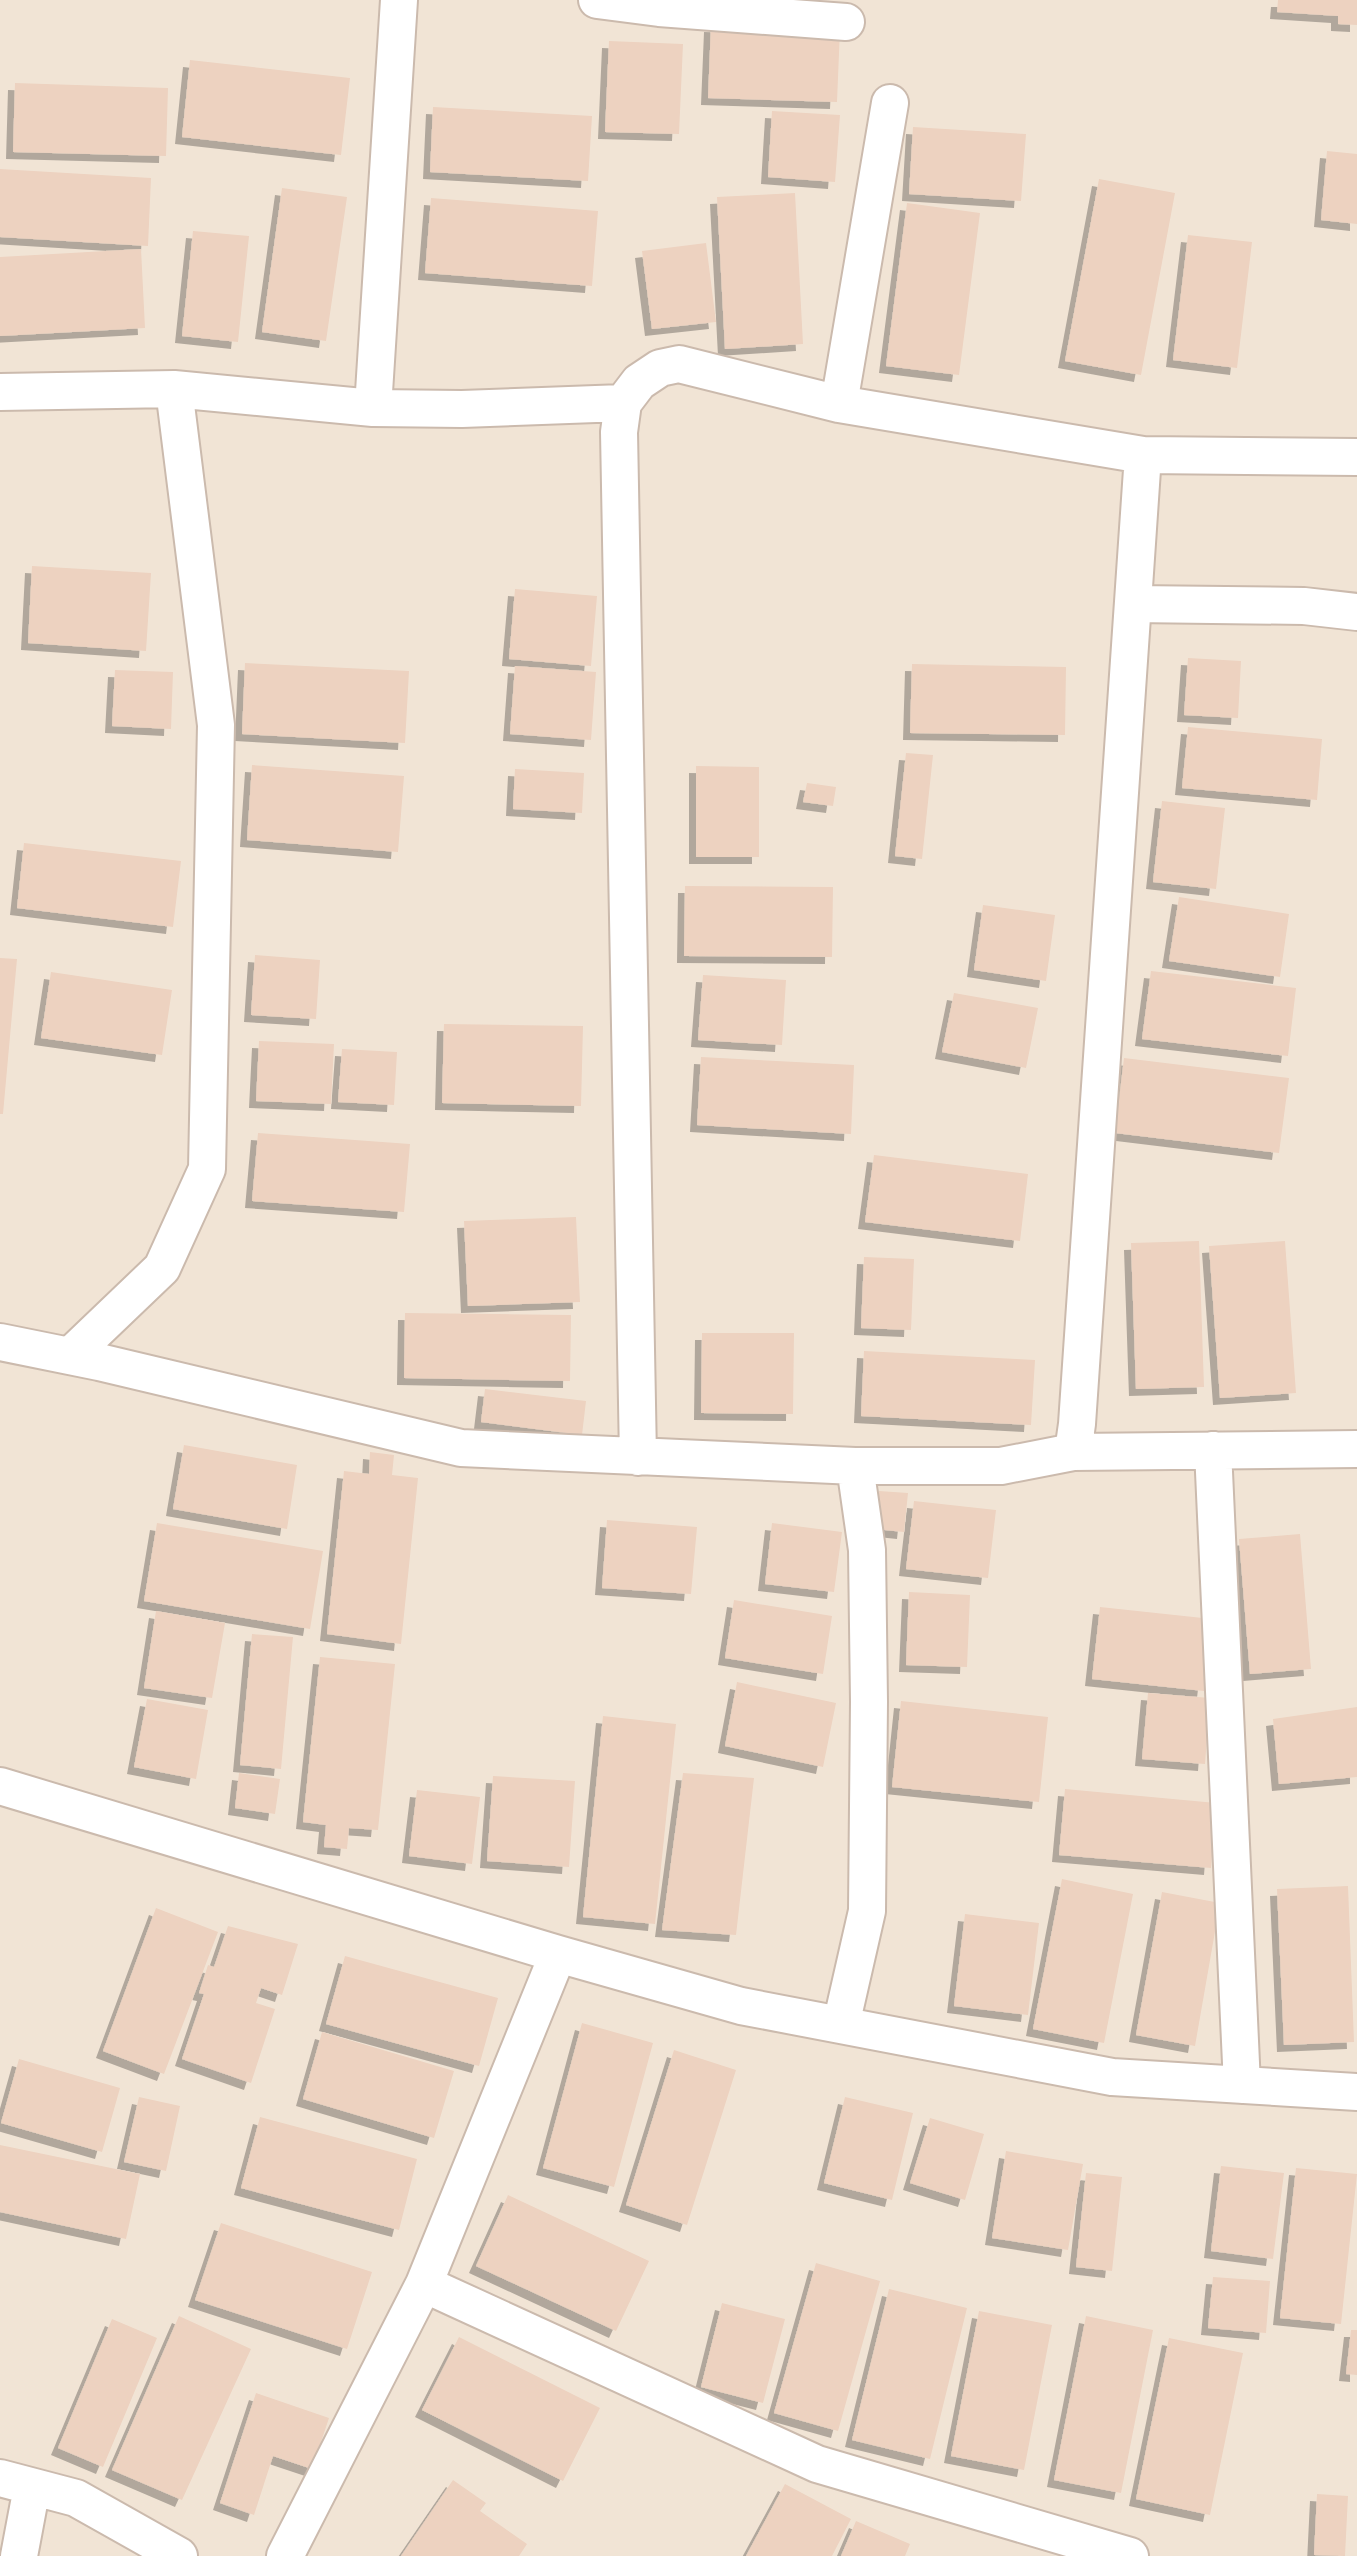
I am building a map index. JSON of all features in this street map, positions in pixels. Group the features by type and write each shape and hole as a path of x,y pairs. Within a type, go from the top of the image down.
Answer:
{"street":[{"path":"373,408 399,0"},
{"path":"597,0 659,8 846,22"},
{"path":"839,404 890,103"},
{"path":"638,1457 619,432 623,403 639,382 660,368 679,364 839,404 1143,455 1357,457"},
{"path":"70,1356 162,1268 207,1169 216,725 174,389"},
{"path":"0,392 174,389 373,408 462,409 623,403"},
{"path":"1073,1452 1143,455"},
{"path":"1133,604 1304,606 1357,612"},
{"path":"0,1342 461,1448 855,1466 1001,1466 1073,1452 1357,1449"},
{"path":"1213,1450 1242,2085"},
{"path":"841,2025 867,1911 867,1550 855,1466"},
{"path":"0,1786 741,2006 1112,2077 1357,2092"},
{"path":"285,2556 424,2284 558,1954"},
{"path":"424,2284 817,2464 1130,2556"},
{"path":"19,2556 16,2483 76,2498 179,2556"}],"shaded area":[{"path":"0,0 1357,0 1357,2556 0,2556"}],"building":[{"path":"1278,0 1357,0 1357,25 1338,24 1338,16 1277,12"},
{"path":"711,25 840,29 837,102 708,98"},
{"path":"609,41 683,44 679,134 605,132"},
{"path":"190,60 350,78 341,155 182,137"},
{"path":"15,83 168,88 166,156 13,152"},
{"path":"433,107 592,116 588,181 430,172"},
{"path":"772,111 840,115 835,182 768,177"},
{"path":"913,127 1026,134 1021,201 909,194"},
{"path":"1327,151 1357,154 1357,224 1321,220"},
{"path":"0,169 151,178 148,246 0,237"},
{"path":"1099,179 1175,193 1141,375 1065,361"},
{"path":"282,188 347,197 326,341 262,332"},
{"path":"795,193 803,344 725,349 717,197"},
{"path":"431,198 598,211 592,286 425,273"},
{"path":"907,203 980,213 959,375 886,366"},
{"path":"193,231 249,236 238,342 182,336"},
{"path":"1188,235 1252,242 1237,368 1173,360"},
{"path":"706,243 716,322 652,329 642,251"},
{"path":"141,249 145,328 0,336 0,257"},
{"path":"32,566 151,573 146,651 28,643"},
{"path":"515,589 597,596 591,666 509,659"},
{"path":"1188,658 1241,661 1238,718 1184,715"},
{"path":"245,663 409,671 405,743 242,734"},
{"path":"912,664 1066,667 1065,735 910,733"},
{"path":"515,666 596,672 591,740 510,734"},
{"path":"115,670 173,672 171,729 112,726"},
{"path":"1188,727 1322,739 1317,800 1182,788"},
{"path":"906,753 933,755 922,859 895,856"},
{"path":"252,765 404,776 398,852 247,840"},
{"path":"696,766 759,767 759,857 696,857"},
{"path":"515,769 584,773 582,813 513,809"},
{"path":"807,783 836,787 833,806 803,802"},
{"path":"1162,801 1225,808 1216,889 1153,882"},
{"path":"24,843 181,861 173,927 17,908"},
{"path":"685,886 833,887 832,957 684,956"},
{"path":"1179,897 1289,914 1280,977 1169,961"},
{"path":"983,905 1055,915 1046,981 974,970"},
{"path":"255,955 320,960 316,1019 251,1015"},
{"path":"0,958 17,959 3,1114 0,1114"},
{"path":"1151,971 1296,988 1288,1056 1142,1039"},
{"path":"51,972 172,990 162,1055 41,1038"},
{"path":"703,975 786,980 782,1045 698,1040"},
{"path":"954,993 1038,1008 1026,1068 942,1052"},
{"path":"444,1024 583,1026 581,1106 442,1103"},
{"path":"259,1041 334,1044 331,1104 256,1101"},
{"path":"342,1049 397,1052 394,1105 338,1102"},
{"path":"701,1057 854,1065 851,1134 697,1125"},
{"path":"1124,1058 1289,1078 1279,1153 1115,1133"},
{"path":"258,1133 410,1144 404,1212 252,1201"},
{"path":"874,1155 1028,1174 1020,1241 865,1222"},
{"path":"576,1217 580,1302 468,1306 464,1221"},
{"path":"1199,1241 1204,1387 1136,1389 1131,1243"},
{"path":"1285,1241 1296,1393 1220,1398 1209,1246"},
{"path":"864,1257 914,1259 911,1330 861,1328"},
{"path":"405,1313 571,1315 570,1381 404,1378"},
{"path":"702,1333 794,1333 793,1414 701,1413"},
{"path":"864,1351 1035,1360 1031,1425 861,1416"},
{"path":"485,1389 586,1401 582,1435 481,1422"},
{"path":"184,1445 297,1465 287,1529 173,1509"},
{"path":"370,1452 394,1455 392,1475 418,1478 401,1644 327,1634 344,1471 369,1474"},
{"path":"879,1491 908,1493 904,1532 875,1529"},
{"path":"914,1501 996,1510 988,1578 906,1569"},
{"path":"607,1520 697,1527 691,1594 602,1588"},
{"path":"157,1523 323,1551 310,1629 144,1601"},
{"path":"772,1523 842,1532 834,1592 765,1584"},
{"path":"1300,1534 1311,1669 1250,1674 1239,1539"},
{"path":"909,1592 970,1595 967,1667 906,1665"},
{"path":"734,1600 832,1616 823,1674 725,1658"},
{"path":"1100,1607 1212,1619 1204,1691 1092,1679"},
{"path":"156,1611 225,1623 212,1698 144,1688"},
{"path":"252,1634 293,1637 281,1769 240,1765"},
{"path":"320,1657 395,1664 378,1830 349,1828 347,1849 324,1847 326,1825 303,1822"},
{"path":"737,1682 836,1703 823,1767 725,1746"},
{"path":"1148,1693 1210,1698 1205,1764 1142,1759"},
{"path":"147,1699 208,1710 196,1779 134,1767"},
{"path":"901,1701 1048,1717 1039,1802 892,1787"},
{"path":"1357,1707 1357,1777 1279,1784 1273,1719"},
{"path":"603,1716 676,1724 655,1924 583,1917"},
{"path":"239,1773 280,1779 275,1814 235,1808"},
{"path":"683,1773 754,1778 736,1935 662,1930"},
{"path":"493,1776 575,1781 569,1867 487,1861"},
{"path":"1065,1789 1216,1803 1211,1868 1059,1855"},
{"path":"417,1790 480,1797 472,1864 409,1856"},
{"path":"1062,1879 1133,1894 1104,2043 1033,2029"},
{"path":"1348,1886 1354,2042 1284,2045 1277,1889"},
{"path":"1162,1892 1220,1903 1195,2046 1136,2035"},
{"path":"156,1908 218,1932 164,2074 103,2051"},
{"path":"965,1914 1039,1923 1028,2015 954,2006"},
{"path":"228,1926 298,1944 282,1995 261,1988 256,2003 275,2009 251,2083 182,2059 204,1994 199,1993 208,1965 214,1967"},
{"path":"345,1956 498,1998 479,2066 326,2024"},
{"path":"582,2023 653,2043 614,2187 543,2168"},
{"path":"322,2032 454,2071 434,2138 303,2099"},
{"path":"674,2050 736,2070 687,2225 626,2205"},
{"path":"19,2059 120,2088 102,2152 1,2123"},
{"path":"139,2097 180,2106 166,2171 124,2162"},
{"path":"845,2097 913,2113 892,2200 824,2183"},
{"path":"260,2117 417,2159 399,2230 241,2188"},
{"path":"930,2118 984,2134 965,2200 910,2183"},
{"path":"0,2145 140,2174 126,2239 0,2212"},
{"path":"1006,2151 1083,2164 1068,2250 992,2238"},
{"path":"1221,2166 1284,2173 1273,2259 1211,2251"},
{"path":"1296,2168 1357,2174 1341,2324 1280,2318"},
{"path":"1086,2173 1122,2177 1112,2271 1076,2267"},
{"path":"508,2195 649,2261 616,2331 476,2266"},
{"path":"221,2223 372,2272 347,2349 195,2300"},
{"path":"816,2263 880,2281 838,2431 774,2413"},
{"path":"1213,2277 1270,2281 1266,2333 1208,2328"},
{"path":"889,2289 967,2308 930,2459 852,2440"},
{"path":"722,2303 785,2319 763,2403 701,2387"},
{"path":"979,2311 1052,2325 1024,2470 951,2456"},
{"path":"179,2316 251,2349 182,2500 112,2470"},
{"path":"1086,2316 1153,2330 1121,2493 1054,2480"},
{"path":"112,2319 157,2338 103,2467 58,2448"},
{"path":"1351,2330 1357,2330 1357,2375 1346,2374"},
{"path":"459,2337 600,2408 563,2481 422,2410"},
{"path":"1169,2338 1243,2353 1210,2515 1136,2499"},
{"path":"256,2393 329,2418 312,2469 273,2456 254,2515 220,2503"},
{"path":"453,2480 486,2503 480,2511 527,2544 519,2556 401,2556"},
{"path":"785,2484 851,2519 832,2556 746,2556"},
{"path":"1317,2494 1348,2496 1345,2556 1314,2555"},
{"path":"856,2521 910,2544 905,2556 841,2556"}]}
